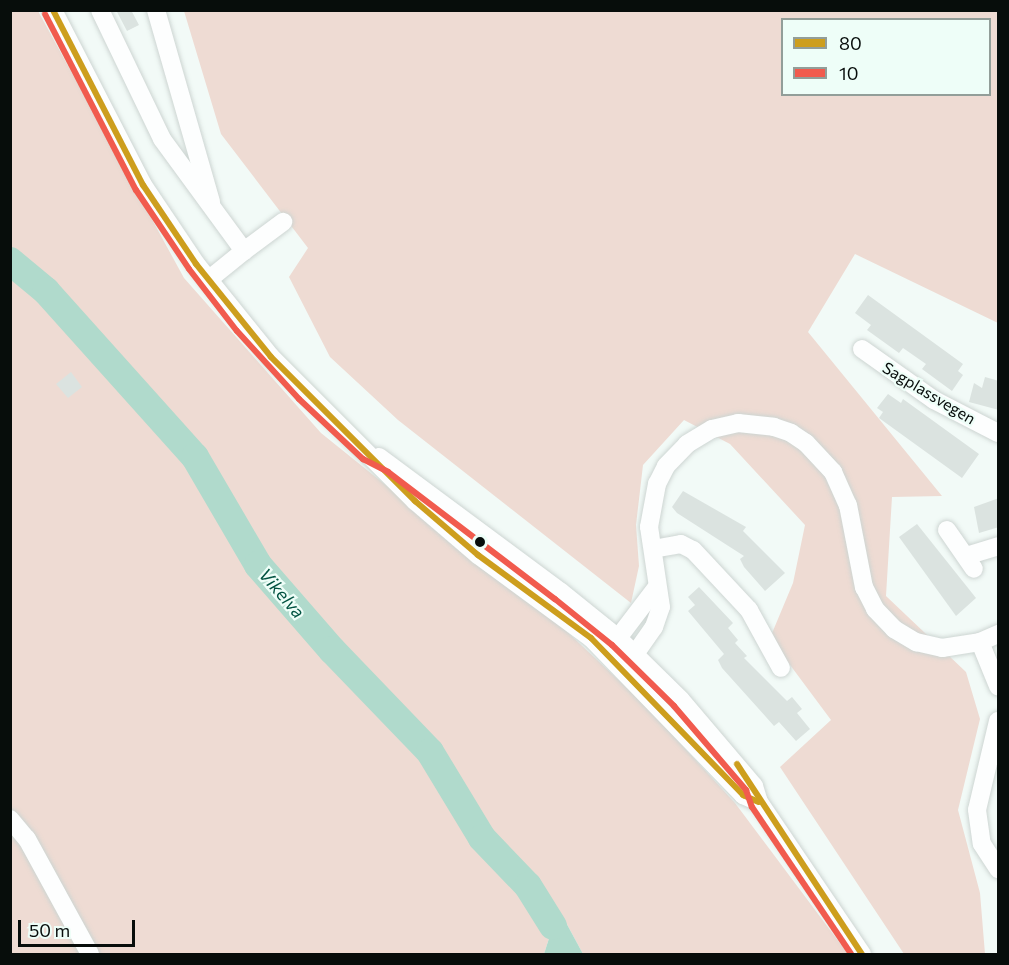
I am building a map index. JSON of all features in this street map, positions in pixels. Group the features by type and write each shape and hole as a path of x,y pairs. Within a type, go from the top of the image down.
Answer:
{"street":[{"path":"53,10 134,171 208,280 271,357 369,452 385,473 446,528 568,619 615,661 743,795 759,802"},
{"path":"100,10 162,138 244,250"},
{"path":"156,10 211,202"},
{"path":"208,280 283,222"},
{"name":"Sagplassvegen","path":"862,349 934,400 999,433"},
{"path":"615,661 635,654 658,617 661,598 656,588 649,527 654,492 674,456 694,438 723,425 745,423 774,427 806,443 840,482 850,514 864,587 887,623 906,637 931,647 980,642 999,634"},
{"path":"369,452 393,464 618,638 635,654 727,751 754,786 759,802 862,954"},
{"path":"947,530 970,563 999,546"},
{"path":"653,549 681,544 693,550 748,610 781,668"},
{"path":"615,661 618,638 656,588"},
{"path":"980,642 999,686"},
{"path":"999,721 977,810 982,844 999,869"},
{"path":"10,819 27,839 90,954"}],"shaded area":[{"path":"10,11 38,11 184,278 321,433 562,627 644,704 735,803 848,954 583,954 563,917 553,926 544,954 11,954"},
{"path":"184,11 998,11 998,323 855,254 808,332 942,496 892,497 886,596 966,672 980,719 958,810 980,893 985,954 904,954 780,767 831,720 770,638 793,583 805,525 730,444 684,420 643,465 636,525 639,566 631,603 398,420 330,357 289,277 308,248 221,134"},
{"path":"563,917 583,954 544,954 553,926"}],"building":[{"path":"116,10 131,10 139,25 127,31"},
{"path":"868,295 963,364 958,371 963,375 952,391 922,369 926,364 903,348 899,353 867,330 871,325 855,313"},
{"path":"71,372 82,387 68,398 56,384"},
{"path":"985,377 999,381 999,410 969,402 974,383 982,388"},
{"path":"888,394 901,403 903,399 979,454 962,478 879,418 883,412 877,408"},
{"path":"683,491 746,527 743,531 785,573 765,591 744,567 740,559 744,556 677,513 672,507"},
{"path":"999,498 999,527 979,533 974,507"},
{"path":"917,524 976,598 956,616 899,537"},
{"path":"699,587 733,623 728,628 738,640 735,643 747,656 744,658 787,701 792,697 802,709 797,713 810,729 796,741 779,722 774,726 722,668 718,660 724,654 688,611 695,605 688,597"}],"waterway":[{"name":"Vikelva","path":"10,261 46,291 195,457 258,565 332,650 430,752 482,838 528,886 553,926"}],"transit line":[{"name":"80","path":"53,10 143,185 196,264 271,357 415,501 478,555 591,638 743,795 759,802"},
{"name":"10","path":"45,14 136,190 189,269 237,331 299,399 363,459 388,472 555,599 612,645 674,706 746,790 752,807 851,954"},
{"name":"80","path":"737,764 862,954"}]}
